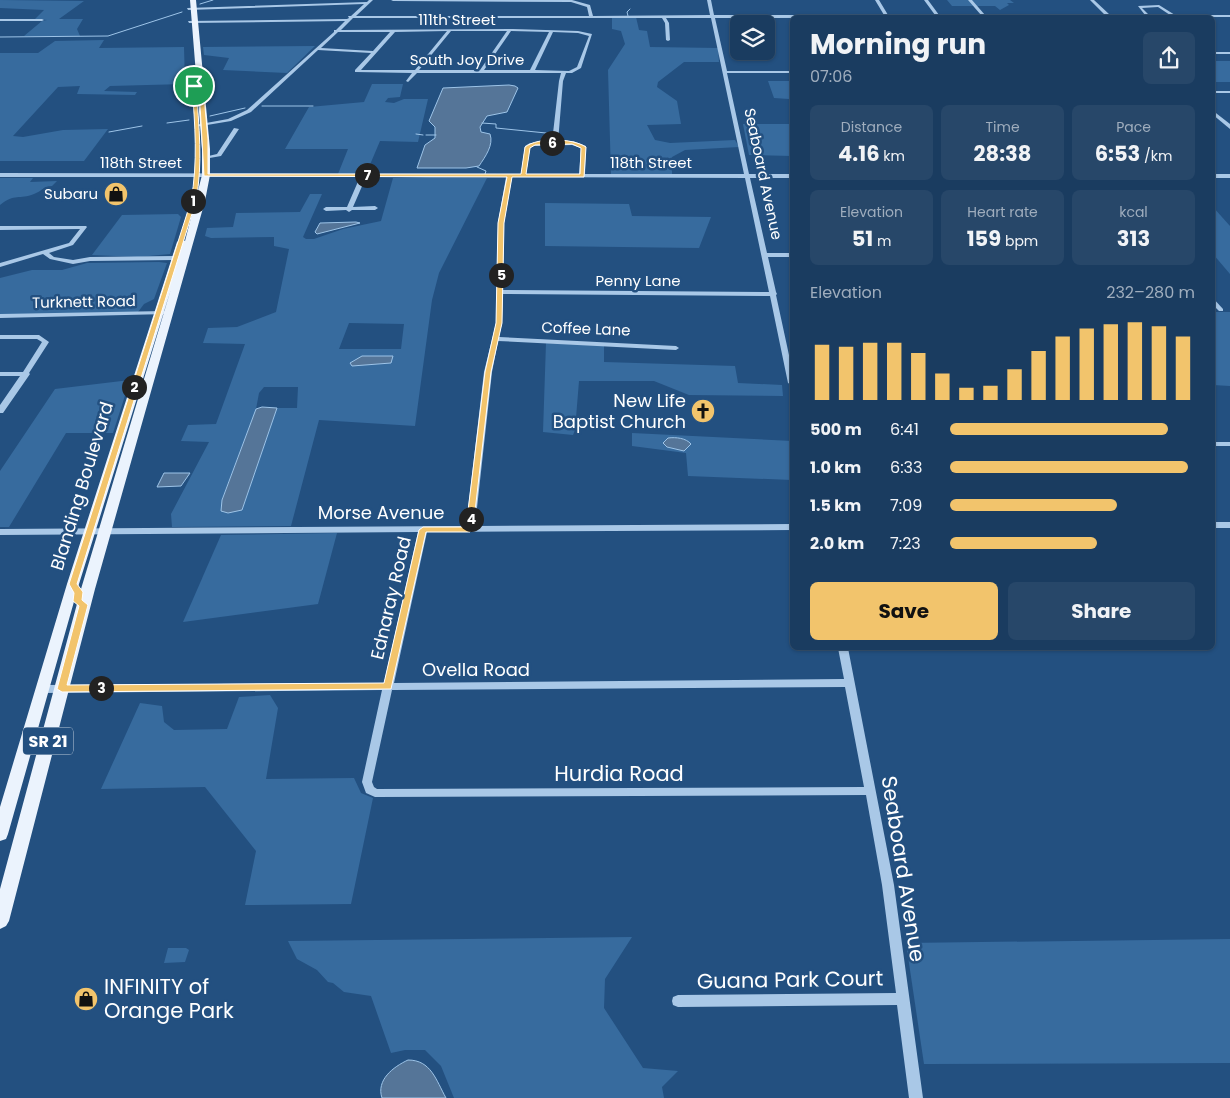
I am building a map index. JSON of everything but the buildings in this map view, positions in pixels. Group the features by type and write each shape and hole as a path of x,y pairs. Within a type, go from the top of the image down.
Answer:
{"main road":[{"name":"Blanding Boulevard","path":"188,0 199,64 197,86"},
{"name":"Blanding Boulevard","path":"191,9 193,0"},
{"name":"Blanding Boulevard","path":"194,39 192,52 197,86 202,175"},
{"path":"192,52 195,54 196,63 199,64"},
{"name":"Blanding Boulevard","path":"0,921 104,532 151,373 163,313 193,215 206,158 202,149"},
{"name":"Blanding Boulevard","path":"0,834 73,584 138,374 181,269 180,256"},
{"path":"138,374 151,373"},
{"path":"116,446 130,445"},
{"path":"73,584 78,592 78,601 84,605"}],"street":[{"path":"392,0 571,1 589,6 591,17"},
{"name":"Seaboard Avenue","path":"710,0 790,373"},
{"path":"877,0 886,15"},
{"path":"926,0 937,15"},
{"path":"970,0 983,15"},
{"path":"1092,0 1108,15"},
{"path":"191,9 369,1"},
{"path":"200,126 229,120 249,111 369,1"},
{"path":"1147,15 1139,7 1160,6 1173,15"},
{"path":"532,72 563,17"},
{"path":"192,22 563,17 730,17"},
{"path":"664,17 667,23 668,40"},
{"path":"775,17 790,17"},
{"path":"1215,17 1229,17"},
{"path":"0,20 42,20"},
{"name":"111th Street","path":"335,31 578,31 591,35 580,68 576,70"},
{"path":"318,49 373,52 393,31"},
{"path":"408,81 449,31"},
{"path":"481,72 509,31"},
{"name":"South Joy Drive","path":"373,52 357,71 564,72 576,70"},
{"path":"1215,53 1230,53"},
{"path":"555,143 561,81 564,72"},
{"path":"725,72 790,72"},
{"path":"1215,92 1230,92"},
{"path":"1215,114 1230,128"},
{"path":"206,158 219,155 236,129"},
{"path":"523,176 527,147 534,143 555,143 580,144 584,147 582,176"},
{"path":"349,210 364,175"},
{"name":"118th Street","path":"0,176 790,176"},
{"path":"470,529 488,372 495,339 501,292 501,223 510,176"},
{"path":"1215,176 1230,176"},
{"path":"326,209 375,208"},
{"path":"0,228 84,228 71,244 0,264"},
{"path":"44,252 52,258 73,262 180,256"},
{"path":"766,255 790,255"},
{"name":"Penny Lane","path":"501,292 774,294"},
{"path":"1215,303 1221,310"},
{"name":"Turknett Road","path":"0,316 163,313"},
{"path":"0,337 39,337 46,342 0,411"},
{"name":"Coffee Lane","path":"495,339 676,348"},
{"path":"0,374 26,374"},
{"path":"1215,444 1230,444"},
{"path":"1215,525 1230,525"},
{"name":"Morse Avenue","path":"0,532 790,527"},
{"name":"Ednaray Road","path":"370,790 367,782 423,530"},
{"name":"Seaboard Avenue","path":"843,650 891,908 916,1098"},
{"name":"Ovella Road","path":"43,689 850,683"},
{"name":"Hurdia Road","path":"370,790 375,794 384,795 870,791"},
{"name":"Guana Park Court","path":"678,1001 904,999"}],"shaded area":[{"path":"0,0 84,1 59,19 83,19 77,29 80,36 24,36 42,21 47,20 35,19 44,10 0,8"},
{"path":"947,0 1010,0 1014,3 1007,3 1009,5 1000,10 995,6 952,6"},
{"path":"612,17 636,17 639,30 647,31 650,47 718,48 719,62 684,62 658,82 657,87 677,101 681,124 647,125 655,140 670,143 735,140 739,147 685,150 672,157 672,174 611,175 608,70 625,44 621,31 612,29"},
{"path":"104,40 99,48 184,47 185,84 110,86 104,91 137,92 135,95 77,94 80,86 58,87 13,136 23,137 63,130 108,129 84,161 0,161 0,53 38,53 55,41"},
{"path":"315,46 287,73 223,70 229,58 204,55 203,47"},
{"path":"1215,61 1230,61 1230,82 1215,82"},
{"path":"768,81 790,81 790,103 789,99 774,98"},
{"path":"372,84 403,84 400,97 388,98 385,102 394,103 404,99 428,99 418,142 380,141 366,174 338,174 348,149 285,149 309,107 364,102"},
{"path":"509,85 518,88 507,112 487,116 480,127 481,132 490,134 491,142 479,166 466,168 417,168 425,145 435,138 435,127 429,121 443,88"},
{"path":"743,124 790,124 790,156 749,155"},
{"path":"0,178 33,178 30,182 57,181 52,186 46,187 34,194 13,198 0,205"},
{"path":"393,178 487,178 439,273 432,300 415,426 319,420 291,526 172,527 171,514 209,442 181,441 188,425 216,424 245,344 203,343 208,328 237,327 276,312 289,249 274,246 274,237 211,238 205,236 207,228 233,227 236,213 300,212 310,194 322,194 303,237 306,239 314,239 343,229 381,221","holes":["349,323 404,324 401,349 339,349","264,387 298,387 297,408 277,408 242,510 222,499 256,409 259,393"]},
{"path":"545,203 629,204 632,216 711,217 699,248 545,246"},
{"path":"1215,209 1230,226 1230,274 1215,256"},
{"path":"178,214 181,217 170,254 138,257 92,255 122,215"},
{"path":"320,223 360,223 317,234 315,232"},
{"path":"87,263 167,263 154,299 144,304 138,312 0,315 0,278 32,270 62,270"},
{"path":"1215,312 1230,312 1230,386 1215,385"},
{"path":"546,343 604,345 604,362 735,366 738,383 782,385 783,396 689,395 654,381 579,381 573,435 543,432"},
{"path":"362,356 393,356 391,363 352,366 350,363"},
{"path":"130,380 113,433 66,433 9,527 0,527 0,471 55,389"},
{"path":"262,407 277,408 242,510 228,513 221,511 222,500 256,409"},
{"path":"632,433 790,441 790,480 688,476 686,453 632,446"},
{"path":"668,438 681,438 691,444 684,451 667,447 663,443"},
{"path":"164,473 190,473 181,486 157,487"},
{"path":"337,533 318,604 183,622 221,535"},
{"path":"270,695 278,708 266,779 354,778 361,793 373,798 351,904 245,905 256,851 205,787 101,789 140,703 162,706 164,722 174,730 227,729 239,697"},
{"path":"632,937 605,979 604,1008 643,1068 678,1071 662,1087 664,1098 454,1098 441,1066 425,1050 405,1050 391,1053 371,996 344,992 333,983 328,982 317,970 297,959 288,941"},
{"path":"1230,939 1230,1063 924,1064 906,943"},
{"path":"168,948 186,948 189,950 185,962 164,963"},
{"path":"408,1060 422,1063 432,1072 446,1098 382,1098 381,1085 387,1075 397,1066"}],"waterway":[{"path":"200,4 213,0"},
{"path":"628,16 627,12 630,9"},
{"path":"0,37 108,36 182,12"},
{"path":"262,106 313,106"},
{"path":"210,116 245,108"},
{"path":"167,123 189,120"},
{"path":"482,123 496,124 496,128 546,133"},
{"path":"109,132 142,126"},
{"path":"416,134 423,135"},
{"path":"426,135 436,135"},
{"path":"477,167 486,171 485,174"}],"place":[{"name":"Subaru","path":"116,194"},
{"name":"New Life Baptist Church","path":"703,411"},
{"name":"INFINITY of Orange Park","path":"86,999"}],"route":[{"path":"194,86 199,150 198,175 190,215 138,374 73,584 78,592 77,598 79,603 84,605 62,689 388,687 423,530 470,529 488,372 501,306 501,223 510,176 523,176 527,147 534,143 573,143 584,147 582,176 530,176 523,176 510,176 364,175 206,175 206,139 201,86 194,86"}]}
